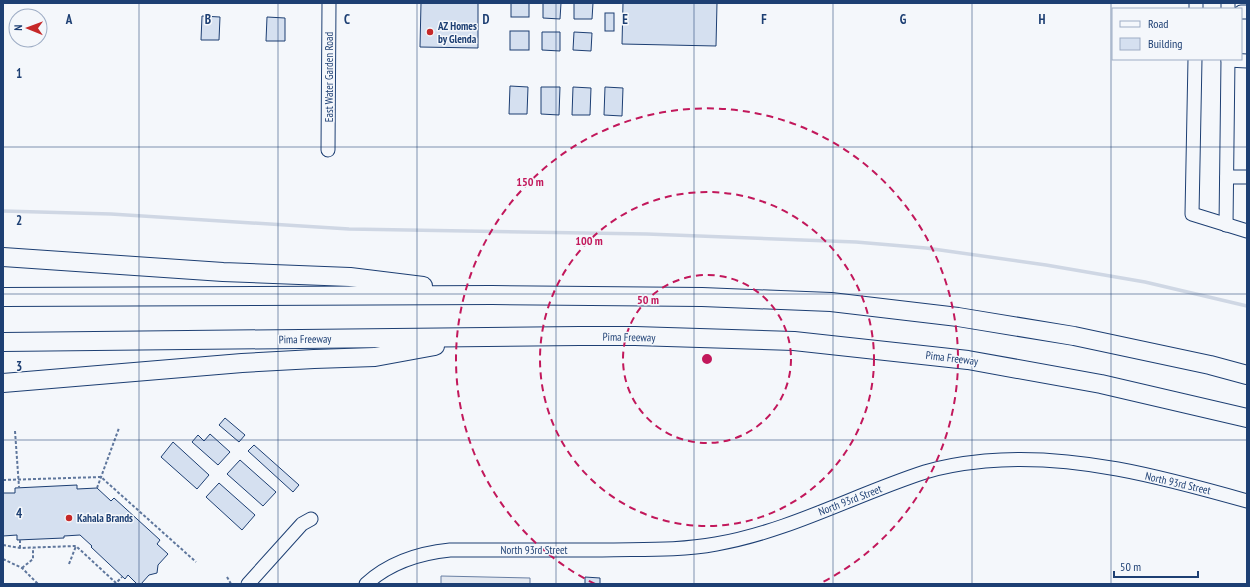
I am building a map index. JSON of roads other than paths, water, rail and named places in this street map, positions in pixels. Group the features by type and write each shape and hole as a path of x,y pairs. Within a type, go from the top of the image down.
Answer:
{"highway":[{"path":"3,257 223,272 350,277 492,295"},
{"path":"3,297 492,295 702,297 831,302 958,316 1074,336 1210,365 1247,375"},
{"name":"Pima Freeway","path":"3,342 635,336 794,341 968,360 1101,384 1247,418"},
{"path":"3,383 242,363 375,357 497,337"}],"street":[{"name":"East Water Garden Road","path":"328,150 329,3"},
{"path":"1195,60 1192,214 1247,231"},
{"path":"1226,225 1228,60 1247,61"},
{"path":"1226,177 1247,176"},
{"name":"North 93rd Street","path":"366,584 379,574 407,560 421,555 450,550 672,549 736,540 783,527 864,494 926,472 951,466 1010,460 1043,460 1101,467 1198,488 1247,501"},
{"path":"248,584 302,524 310,519"}],"waterway":[{"path":"3,211 111,214 349,229 647,234 856,242 926,248 1046,265 1145,282 1247,306"}],"place":[{"name":"AZ Homes by Glenda","path":"430,32"},
{"name":"Kahala Brands","path":"69,518"}]}
